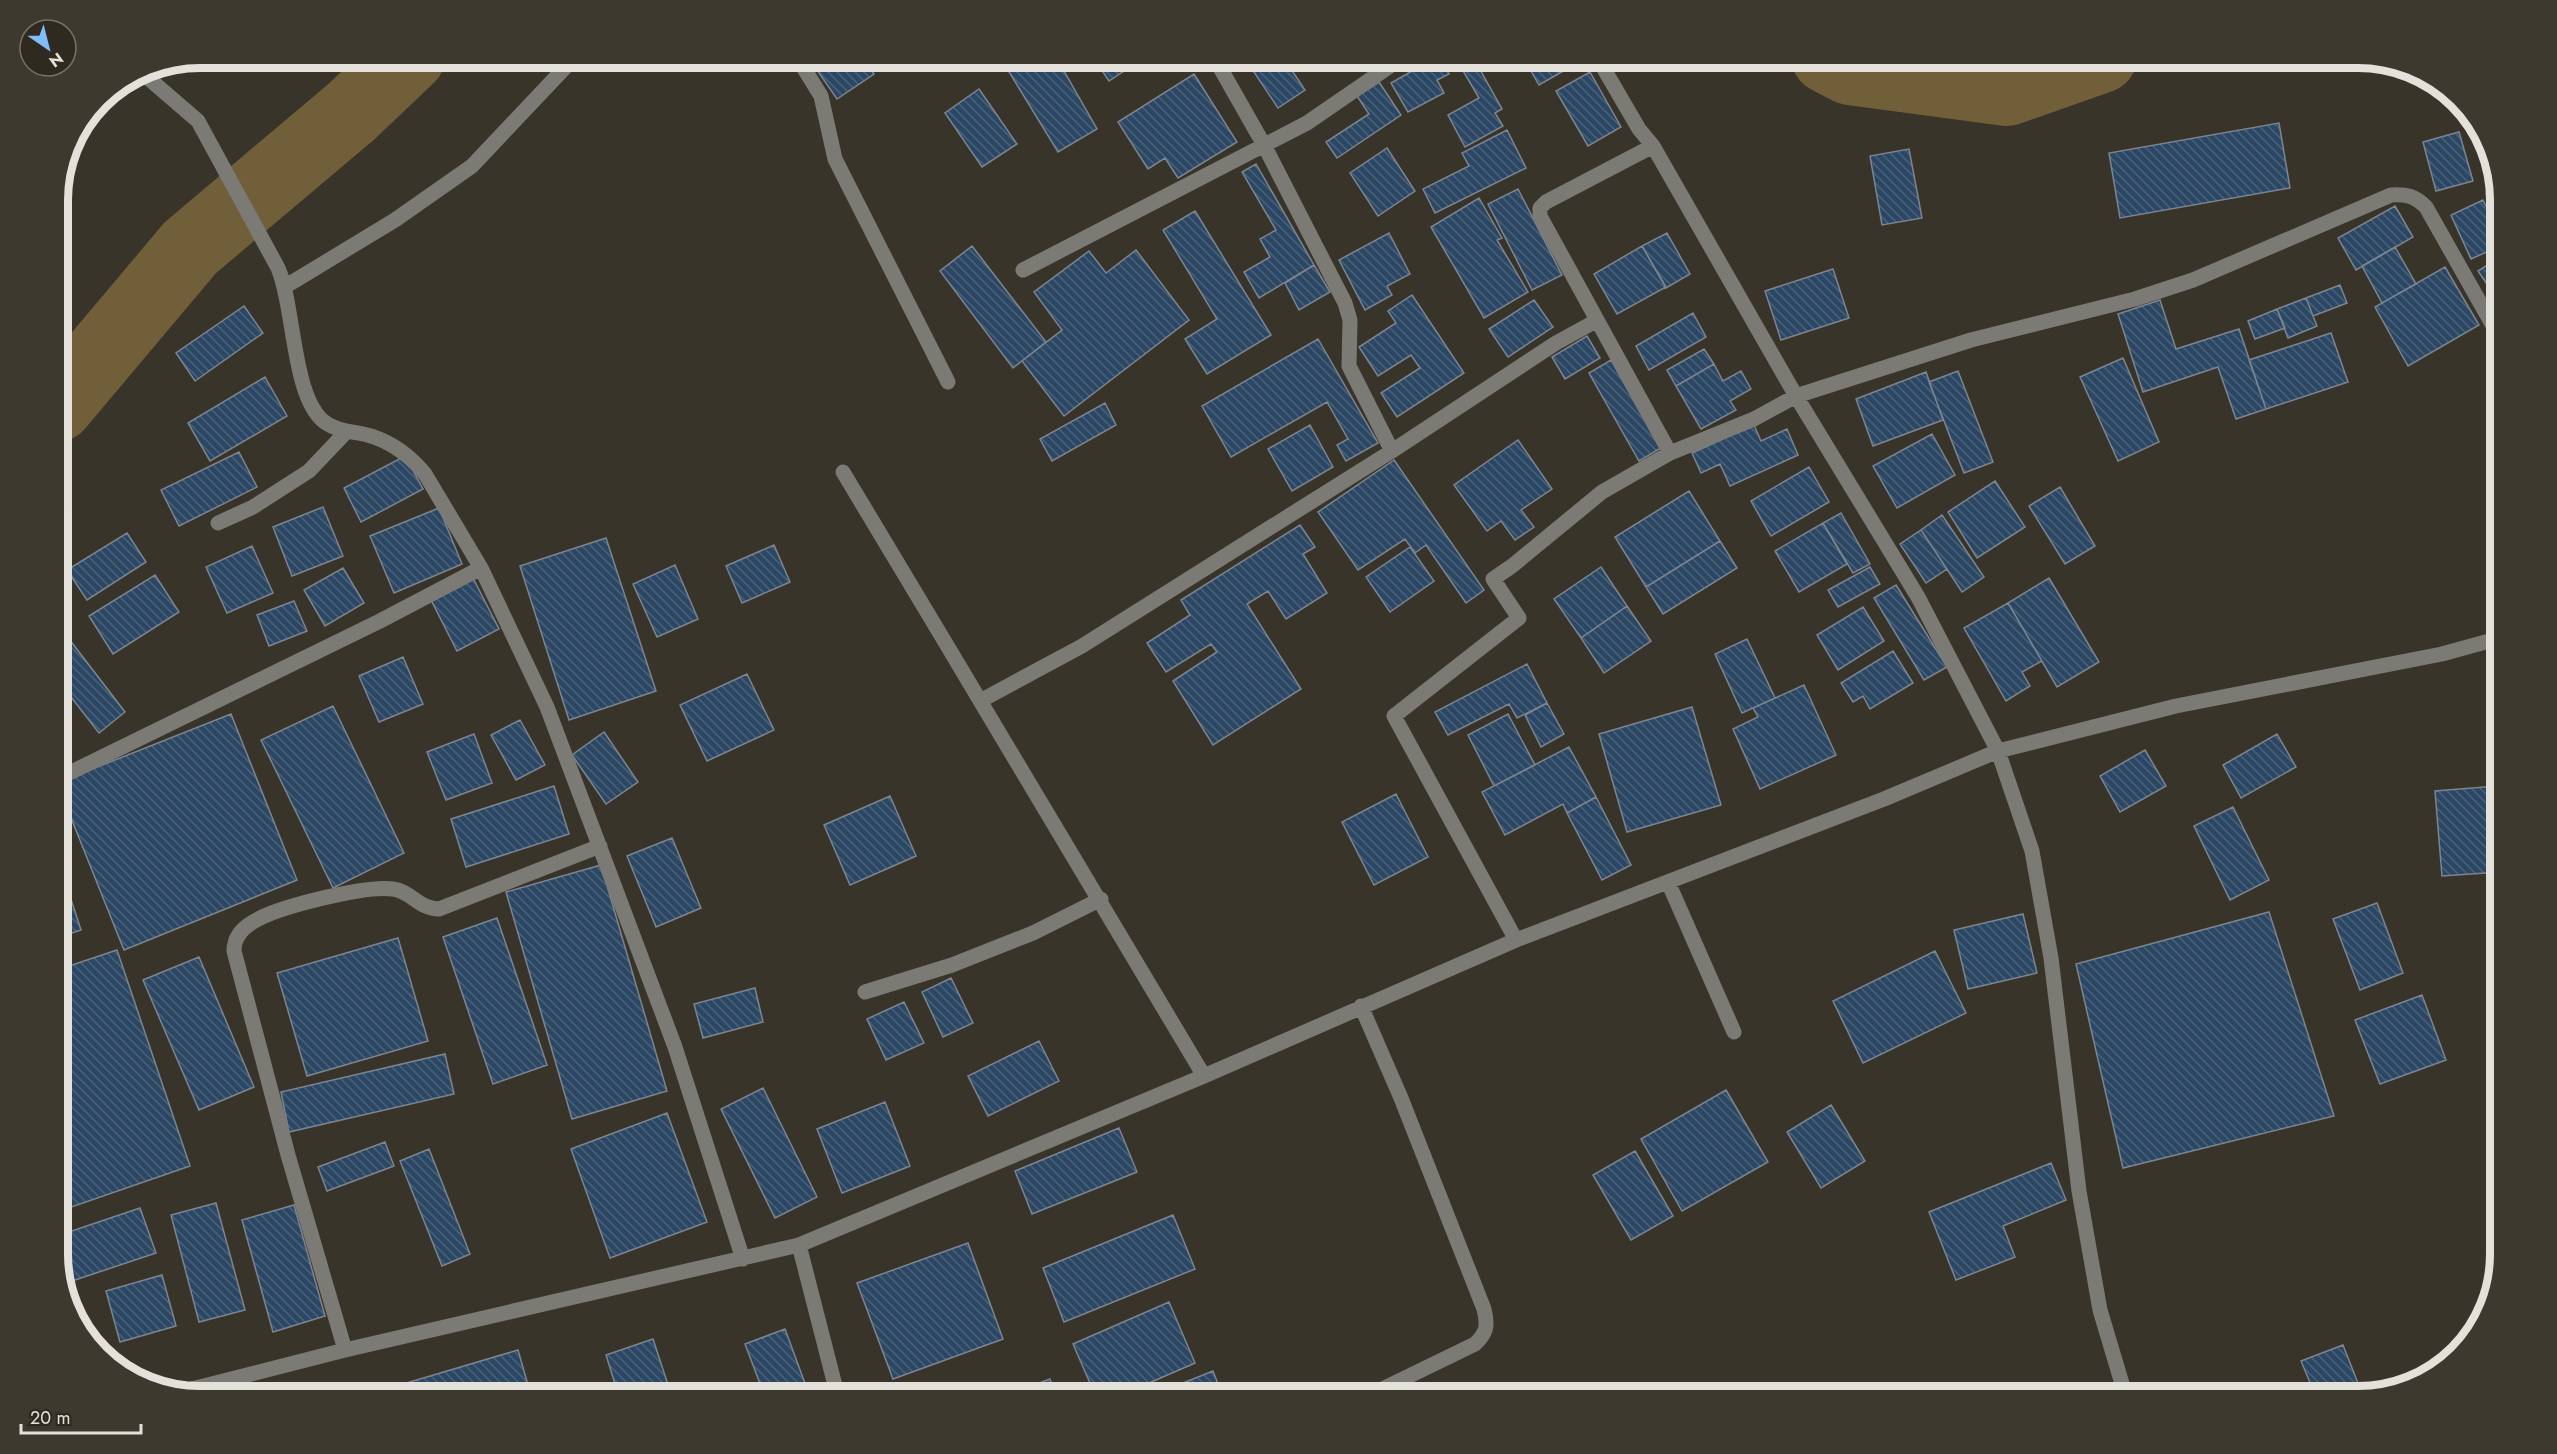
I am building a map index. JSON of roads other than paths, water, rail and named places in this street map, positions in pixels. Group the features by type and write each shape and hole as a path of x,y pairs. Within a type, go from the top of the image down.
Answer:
{"street":[{"path":"286,286 394,220 472,166 565,68"},
{"path":"804,68 821,96 835,159 948,382"},
{"path":"1220,68 1264,145 1345,303 1350,320 1349,366 1392,451"},
{"path":"1023,270 1307,123 1386,68"},
{"path":"1603,68 1639,129 1653,146 1796,396 1918,597 1998,751 2032,851 2051,958 2079,1191 2100,1310 2123,1387"},
{"path":"148,78 198,121 278,268 286,286 302,384 308,401 325,423 347,431 373,436 401,450 415,461 481,568 547,707 600,846 675,1047 743,1259"},
{"path":"1653,146 1546,202 1540,208 1540,216 1670,453"},
{"path":"1516,940 1394,716 1519,618 1493,579 1602,492 1670,453 1754,419 1796,396 1971,340 2135,298 2193,280 2391,195 2417,198 2426,207 2489,319"},
{"path":"980,701 1082,646 1392,451 1556,344 1596,321"},
{"path":"218,523 253,507 309,471 347,431"},
{"path":"843,472 1101,900 1204,1076"},
{"path":"68,773 380,621 481,568"},
{"path":"200,1387 345,1350 799,1245 1204,1076 1516,940 1884,799 1998,751 2176,706 2442,654 2489,641"},
{"path":"345,1350 288,1155 234,951 234,941 251,922 324,897 389,888 403,892 424,907 439,909 600,846"},
{"path":"1668,882 1734,1032"},
{"path":"865,992 952,965 1033,933 1101,900"},
{"path":"1361,1006 1401,1098 1484,1310 1487,1323 1484,1336 1475,1344 1387,1387"},
{"path":"799,1245 835,1387"}],"waterway":[{"path":"68,393 190,248 351,112 397,68"},
{"path":"1848,68 2007,90 2070,68"}]}
